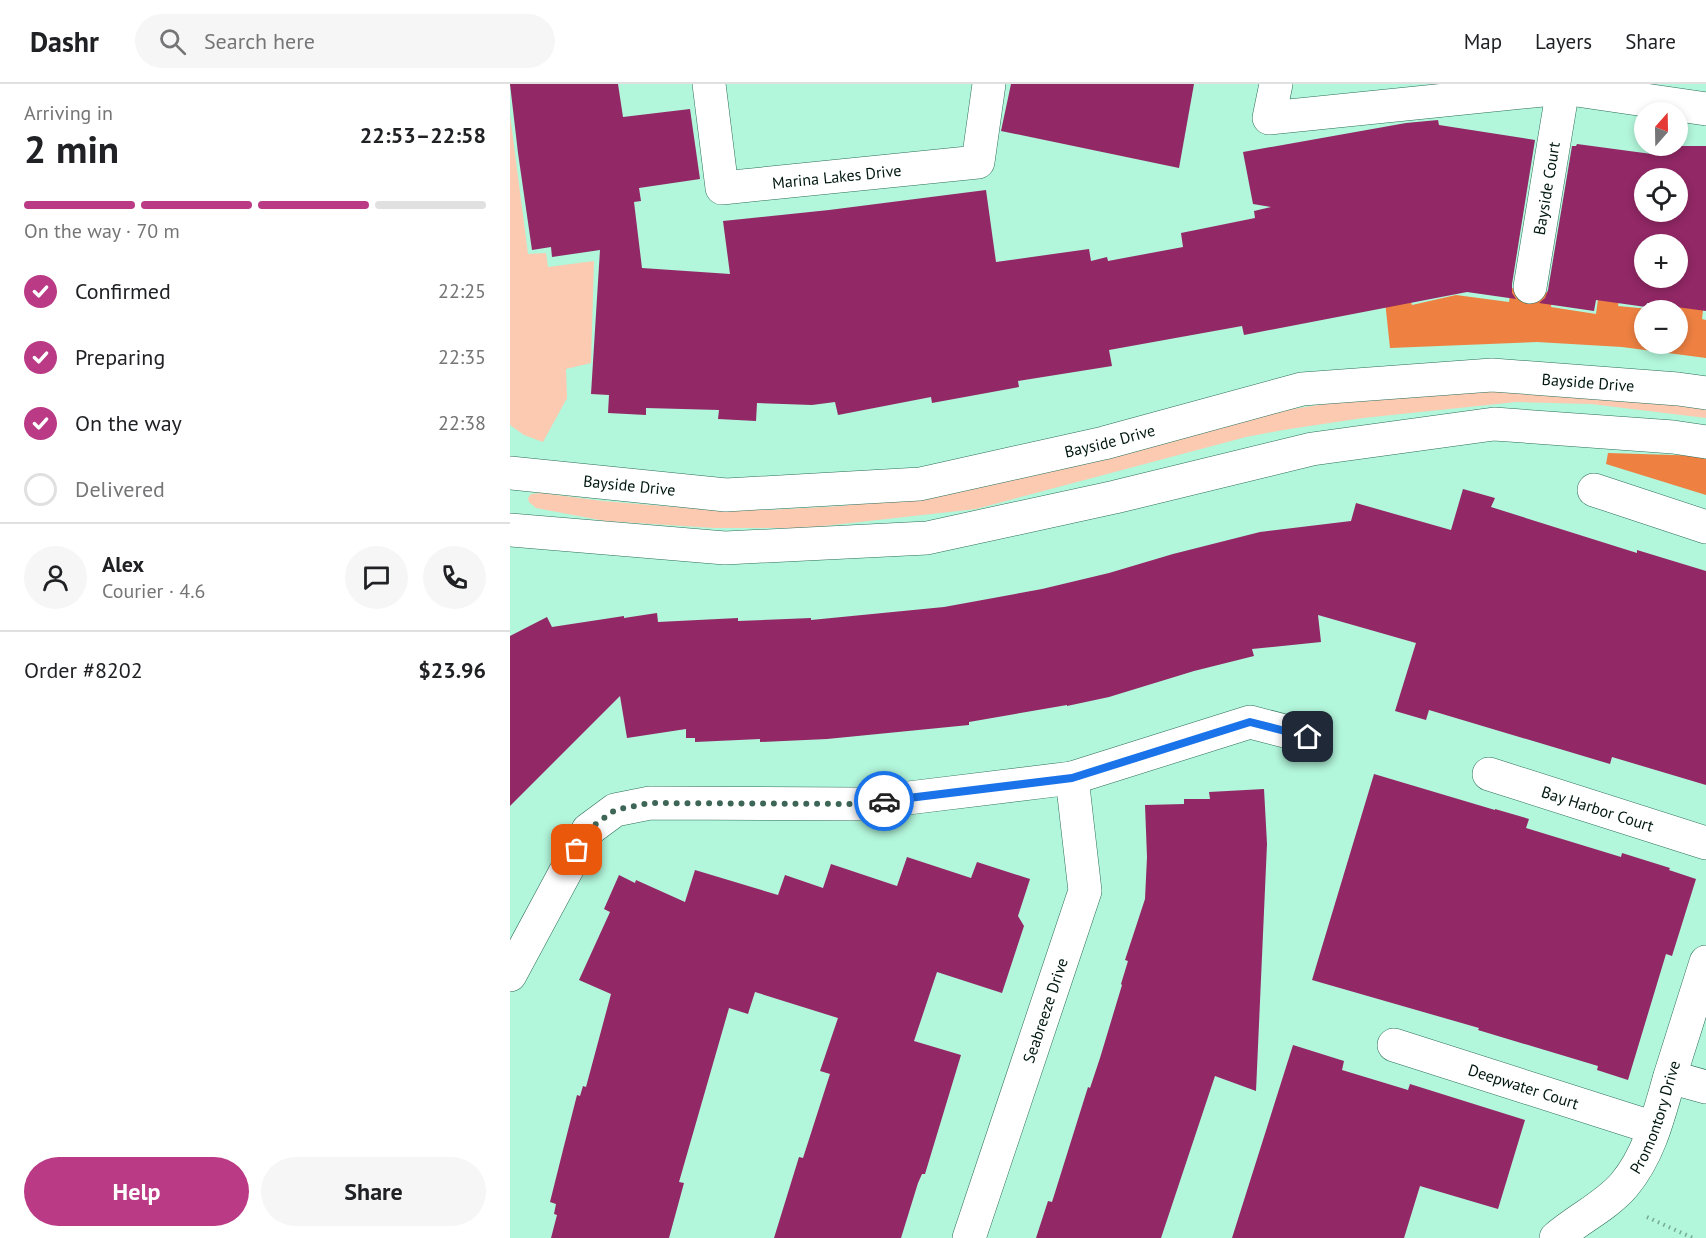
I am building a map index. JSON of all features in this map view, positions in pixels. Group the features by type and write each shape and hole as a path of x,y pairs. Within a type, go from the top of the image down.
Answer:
{"street":[{"name":"Marina Lakes Drive","path":"709,84 722,188 978,162 989,84"},
{"path":"1276,84 1269,118 1408,94 1563,88 1706,109"},
{"name":"Bayside Court","path":"1530,286 1563,88"},
{"name":"Bayside Drive","path":"510,473 726,495 920,484 1104,443 1302,389 1492,375 1706,393"},
{"path":"510,530 725,548 927,538 1115,498 1312,449 1494,424 1673,437 1706,442"},
{"path":"1594,490 1706,527"},
{"path":"510,975 588,830 615,810 650,803 859,804 1072,778 1250,722 1308,737"},
{"name":"Bay Harbor Court","path":"1489,774 1706,843"},
{"name":"Seabreeze Drive","path":"969,1238 1084,891 1072,778"},
{"name":"Promontory Drive","path":"1556,1238 1610,1200 1641,1163 1706,962"},
{"name":"Deepwater Court","path":"1394,1046 1654,1128"},
{"path":"1670,1077 1706,1088"}],"path":[{"path":"1610,1200 1693,1238"}],"shaded area":[{"path":"510,115 528,254 546,253 548,267 594,261 591,363 566,369 567,398 543,442 524,435 510,425"},
{"path":"1600,285 1621,288 1618,306 1634,308 1634,349 1537,342 1390,348 1385,301 1408,293 1412,305 1456,295 1509,302 1511,288 1553,293 1551,307 1596,314"},
{"path":"1663,297 1688,300 1663,300"},
{"path":"1688,300 1704,302 1702,319 1706,320 1706,358 1675,354 1688,354"},
{"path":"1524,390 1706,406 1706,418 1591,404 1516,402 1363,418 1246,437 976,509 806,528 714,528 605,521 536,508 528,498 531,494 541,493 711,510 841,506 921,496 1266,413 1370,397"},
{"path":"1608,453 1706,456 1706,495 1606,464"}],"building":[{"path":"510,84 618,84 623,117 690,109 700,179 639,188 641,201 634,202 642,268 730,274 723,221 986,190 996,262 1089,249 1091,261 1107,257 1108,261 1183,247 1181,233 1255,218 1254,211 1271,207 1253,204 1243,152 1406,123 1438,120 1439,125 1535,140 1512,284 1512,293 1516,299 1467,292 1244,335 1242,326 1109,350 1112,366 1018,381 1019,387 932,403 931,397 838,415 835,402 812,405 757,403 756,421 718,419 719,410 646,408 646,415 608,413 609,395 591,394 600,250 552,257 551,247 532,250"},
{"path":"1011,84 1194,84 1179,168 1001,131"},
{"path":"1577,144 1634,152 1634,156 1688,156 1688,146 1706,146 1706,311 1688,309 1688,300 1634,300 1634,305 1596,300 1594,311 1539,303 1545,298 1548,290 1572,146"},
{"path":"1463,489 1495,498 1491,507 1637,553 1637,550 1706,571 1706,785 1612,757 1610,764 1429,710 1426,720 1395,711 1416,643 1318,615 1321,642 1252,649 1254,656 1194,671 1109,697 969,722 969,725 827,739 760,742 760,739 695,742 695,738 686,738 686,729 627,738 620,696 510,806 510,636 547,617 552,627 657,613 658,622 738,618 738,621 811,618 811,620 944,607 1042,589 1260,532 1351,521 1356,503 1451,530"},
{"path":"1374,774 1529,819 1526,828 1621,857 1622,853 1696,879 1672,956 1666,954 1628,1080 1597,1070 1598,1066 1478,1030 1479,1028 1312,980"},
{"path":"1264,789 1267,844 1256,1091 1215,1076 1161,1238 1036,1238 1048,1201 1052,1202 1088,1087 1090,1088 1100,1058 1122,985 1128,961 1125,960 1145,899 1147,857 1145,805 1184,804 1184,799 1210,799 1209,792"},
{"path":"907,857 971,878 977,862 1030,879 1018,916 1024,926 1002,993 937,972 914,1041 961,1055 925,1174 922,1174 918,1183 901,1238 774,1238 799,1157 803,1158 830,1074 820,1071 838,1018 755,992 748,1014 729,1008 679,1182 684,1183 669,1238 551,1238 557,1215 554,1214 556,1204 550,1202 577,1095 580,1096 583,1086 586,1087 611,994 579,980 610,912 604,909 619,875 635,883 636,880 685,902 695,870 778,895 785,875 823,888 831,864 897,886"},
{"path":"1293,1045 1344,1061 1342,1070 1408,1090 1410,1084 1525,1120 1498,1209 1420,1186 1404,1238 1232,1238"}],"way so far":[{"path":"577,850 588,830 615,810 650,803 859,804 884,801"}],"route":[{"path":"884,801 1072,778 1250,722 1308,737"}]}
